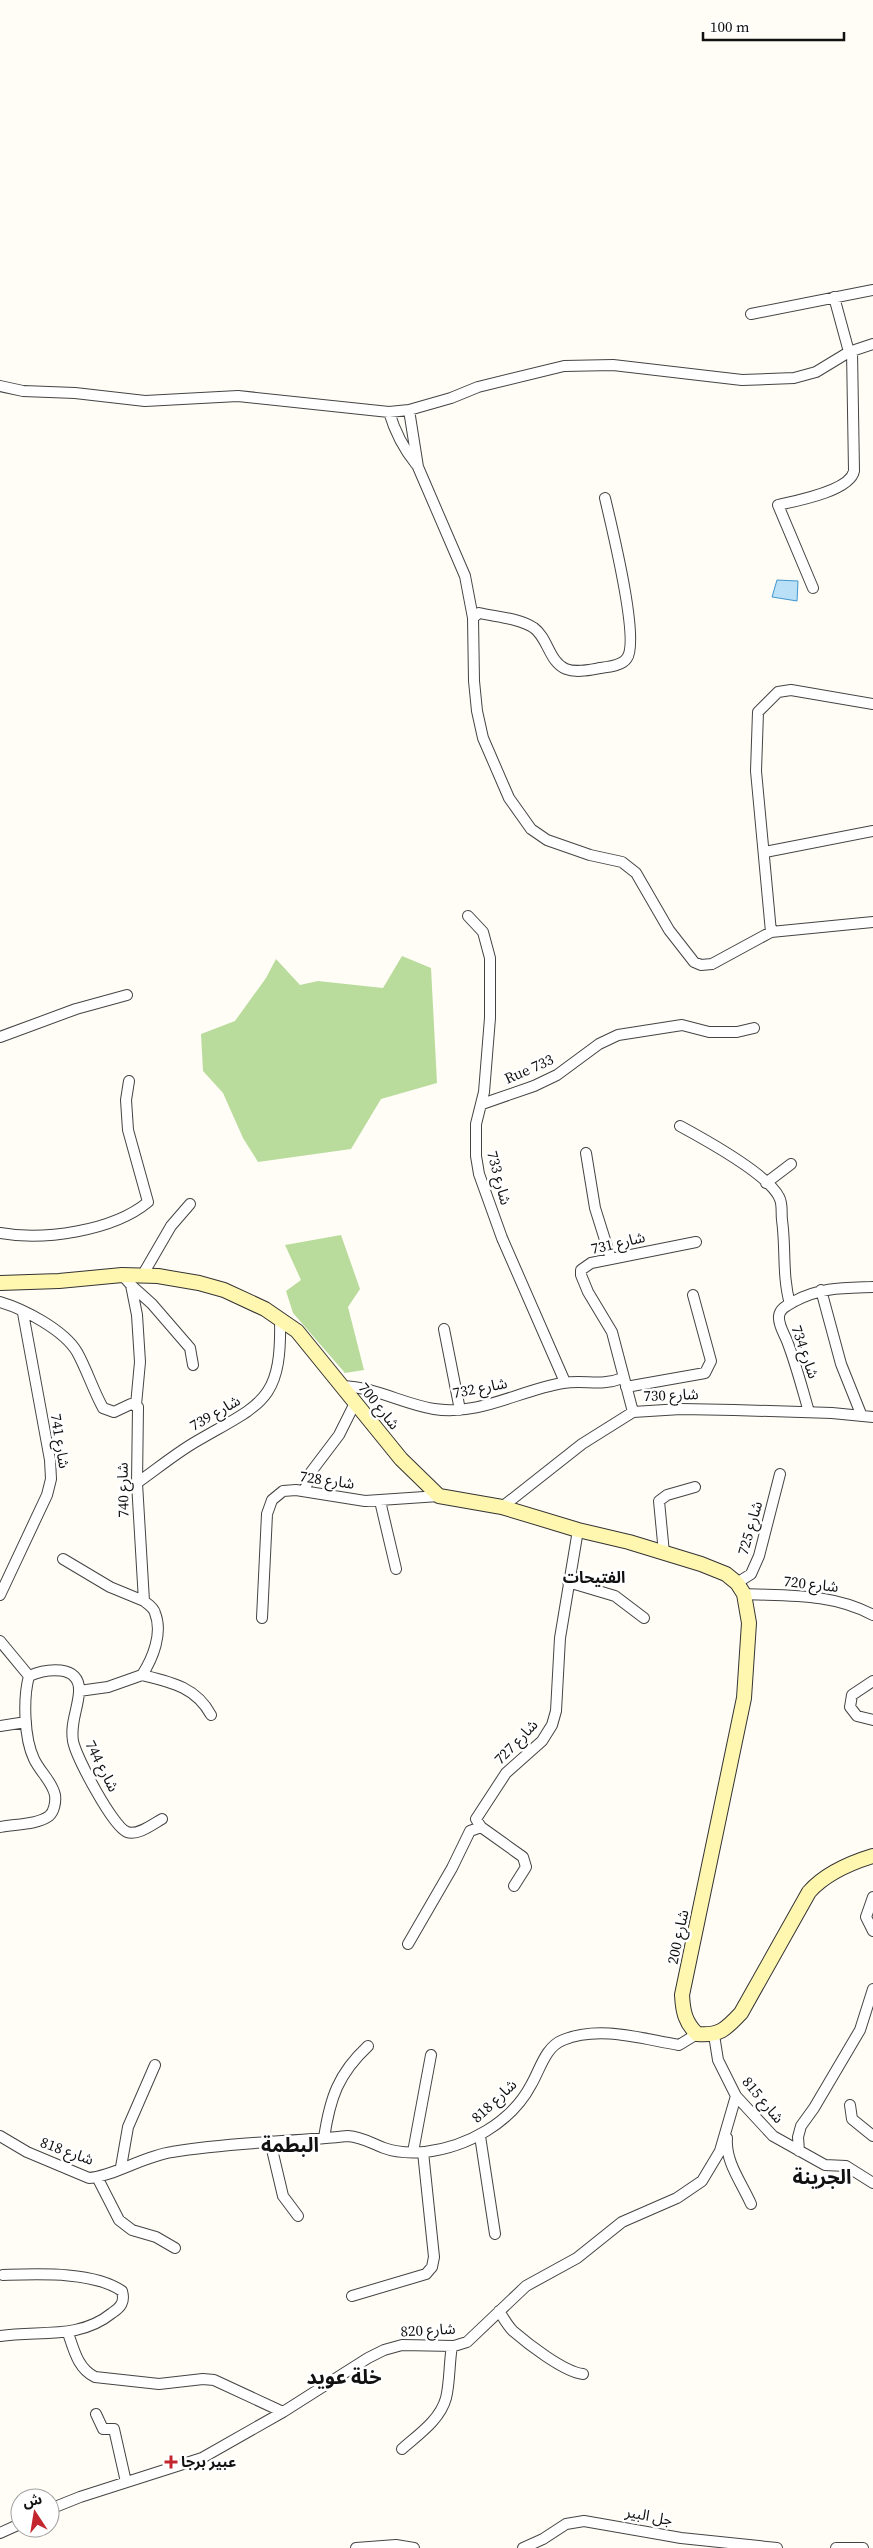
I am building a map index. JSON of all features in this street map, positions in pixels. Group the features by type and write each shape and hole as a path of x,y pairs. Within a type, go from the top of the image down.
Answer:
{"main road":[{"name":"شارع 700","path":"0,1283 126,1280 142,1276 175,1278 216,1288 265,1309 297,1331 401,1459 439,1496"},
{"path":"439,1496 502,1507 578,1530 629,1542 726,1574 741,1588"},
{"name":"شارع 200","path":"697,2034 687,2025 682,1995 744,1698 749,1623 741,1588"},
{"path":"697,2034 714,2035 727,2028 741,2013 809,1892 818,1881 842,1868 873,1856"}],"street":[{"path":"751,314 873,290"},
{"path":"813,588 778,505 843,485 852,479 854,472 850,352 834,297"},
{"path":"0,386 23,391 75,393 145,401 238,396 389,412 409,410 451,398 478,387 564,366 613,365 722,379 779,380 816,372 850,352 873,344"},
{"path":"409,410 418,467 465,576 473,618 474,681 483,738 509,798 532,829 547,840 569,849 622,862 629,867 636,873 669,930 694,962 701,965 712,964 771,932 873,922"},
{"path":"389,412 394,430 403,448 418,467"},
{"path":"473,618 479,613 515,620 533,628 543,639 558,664 565,669 581,671 609,667 626,661 630,654 630,630 618,554 605,498"},
{"path":"473,633 479,624 492,617"},
{"path":"771,932 756,771 758,712 778,692 791,690 873,704"},
{"path":"764,852 873,831"},
{"name":"شارع 733","path":"468,916 482,932 490,958 490,1018 482,1104 476,1124 476,1156 479,1174 502,1238 565,1382"},
{"path":"0,1037 76,1009 127,995"},
{"name":"Rue 733","path":"482,1104 534,1086 557,1075 611,1037 636,1031 682,1025 710,1032 737,1032 754,1028"},
{"path":"0,1233 48,1235 85,1228 121,1217 148,1202 128,1130 126,1100 129,1081"},
{"path":"680,1126 719,1147 766,1183 779,1197 782,1208 784,1269 790,1304 822,1290 840,1287 873,1287"},
{"path":"586,1153 595,1208 611,1259"},
{"path":"766,1183 791,1164"},
{"path":"142,1276 171,1226 190,1204"},
{"name":"شارع 731","path":"633,1412 608,1324 581,1275 581,1270 584,1266 611,1259 696,1242"},
{"path":"126,1280 152,1304 190,1348 192,1365"},
{"name":"شارع 740","path":"126,1280 137,1314 140,1362 136,1405 139,1412 137,1483 144,1601 155,1611 158,1629 147,1667 142,1675"},
{"path":"822,1290 841,1364 860,1414"},
{"name":"شارع 732","path":"342,1386 368,1389 434,1409 460,1410 497,1403 565,1382 625,1382 706,1373 711,1361 694,1295"},
{"path":"0,1302 66,1338 84,1365 103,1408 114,1412 131,1404 136,1405"},
{"name":"شارع 734","path":"790,1304 782,1309 779,1320 809,1412"},
{"name":"شارع 741","path":"0,1594 46,1495 51,1479 48,1444 23,1313"},
{"name":"شارع 739","path":"137,1483 184,1448 244,1416 265,1396 278,1371 280,1320"},
{"path":"444,1329 460,1410"},
{"path":"305,1490 311,1472 339,1435 354,1403"},
{"name":"شارع 730","path":"502,1507 582,1444 633,1412 681,1409 860,1414 873,1417"},
{"name":"شارع 725","path":"741,1588 751,1574 758,1556 780,1474"},
{"path":"664,1553 659,1501 667,1495 695,1487"},
{"name":"شارع 728","path":"262,1618 267,1514 272,1500 283,1491 305,1490 342,1498 380,1500 439,1496"},
{"path":"380,1500 396,1569"},
{"name":"شارع 727","path":"481,1827 476,1819 501,1780 512,1767 542,1741 552,1725 556,1711 560,1638 578,1530"},
{"path":"63,1559 110,1586 144,1601"},
{"path":"568,1582 615,1596 644,1618"},
{"name":"شارع 720","path":"741,1588 837,1599 873,1614"},
{"path":"0,1641 29,1676 26,1693 26,1722 34,1758 52,1786 55,1797 49,1816 40,1820 0,1827"},
{"path":"29,1676 51,1669 67,1672 76,1681 79,1691 108,1687 142,1675 187,1689 206,1705 212,1715"},
{"path":"873,1681 852,1695 850,1707 857,1716 873,1720"},
{"name":"شارع 744","path":"79,1691 73,1720 74,1745 108,1810 119,1826 126,1832 132,1833 162,1819"},
{"path":"0,1726 26,1722"},
{"path":"408,1944 452,1868 470,1831 481,1827 524,1857 526,1867 514,1886"},
{"path":"873,1897 866,1917 873,1930"},
{"path":"799,2151 801,2126 814,2108 860,2030 873,1989"},
{"name":"شارع 818","path":"0,2136 27,2152 88,2178 97,2177 121,2167 171,2152 270,2141 359,2137 385,2148 418,2152 480,2136 522,2098 548,2052 561,2040 590,2034 616,2034 679,2045 697,2034"},
{"name":"شارع 815","path":"714,2035 718,2060 736,2096 773,2136 825,2166 846,2166 873,2183"},
{"path":"324,2138 332,2097 350,2062 368,2046"},
{"path":"352,2296 426,2274 432,2267 434,2257 418,2152 431,2055"},
{"path":"121,2167 128,2127 155,2065"},
{"name":"شارع 820","path":"60,2506 126,2482 202,2458 242,2433 283,2412 368,2358 384,2350 402,2345 452,2346 472,2338 526,2286 576,2258 622,2222 677,2198 702,2182 720,2151 728,2129 736,2096"},
{"path":"850,2105 852,2119 873,2136"},
{"path":"728,2129 726,2140 729,2161 737,2173 751,2204"},
{"path":"480,2136 495,2234"},
{"path":"270,2141 283,2196 298,2216"},
{"path":"97,2177 119,2220 132,2230 156,2237 174,2248"},
{"path":"0,2336 68,2333 91,2326 109,2316 123,2303 122,2291 103,2282 32,2274 2,2275"},
{"path":"499,2311 511,2329 523,2339 566,2368 584,2374"},
{"path":"68,2333 79,2362 87,2373 95,2377 159,2384 203,2379 214,2380 283,2412"},
{"path":"402,2449 433,2422 441,2409 446,2398 452,2346"},
{"path":"96,2414 103,2429 114,2429 126,2482"},
{"name":"جل البير","path":"523,2548 543,2539 566,2524 584,2520 681,2538 777,2548"},
{"path":"356,2548 396,2545 414,2548"},
{"path":"836,2548 863,2548"}],"green space":[{"path":"402,956 431,968 437,1083 381,1099 351,1149 258,1162 243,1138 223,1093 203,1071 201,1034 235,1021 266,978 276,959 300,985 318,981 383,988"},
{"path":"341,1235 360,1289 348,1307 364,1370 345,1373 293,1313 286,1291 301,1280 285,1245"}],"water":[{"path":"777,580 798,581 797,601 772,597"}],"place":[{"name":"عبير برجا","path":"171,2462"}],"district":[{"name":"الفتيحات","path":"594,1577"},
{"name":"البطمة","path":"290,2145"},
{"name":"الجرينة","path":"822,2177"},
{"name":"خلة عويد","path":"344,2377"}]}
